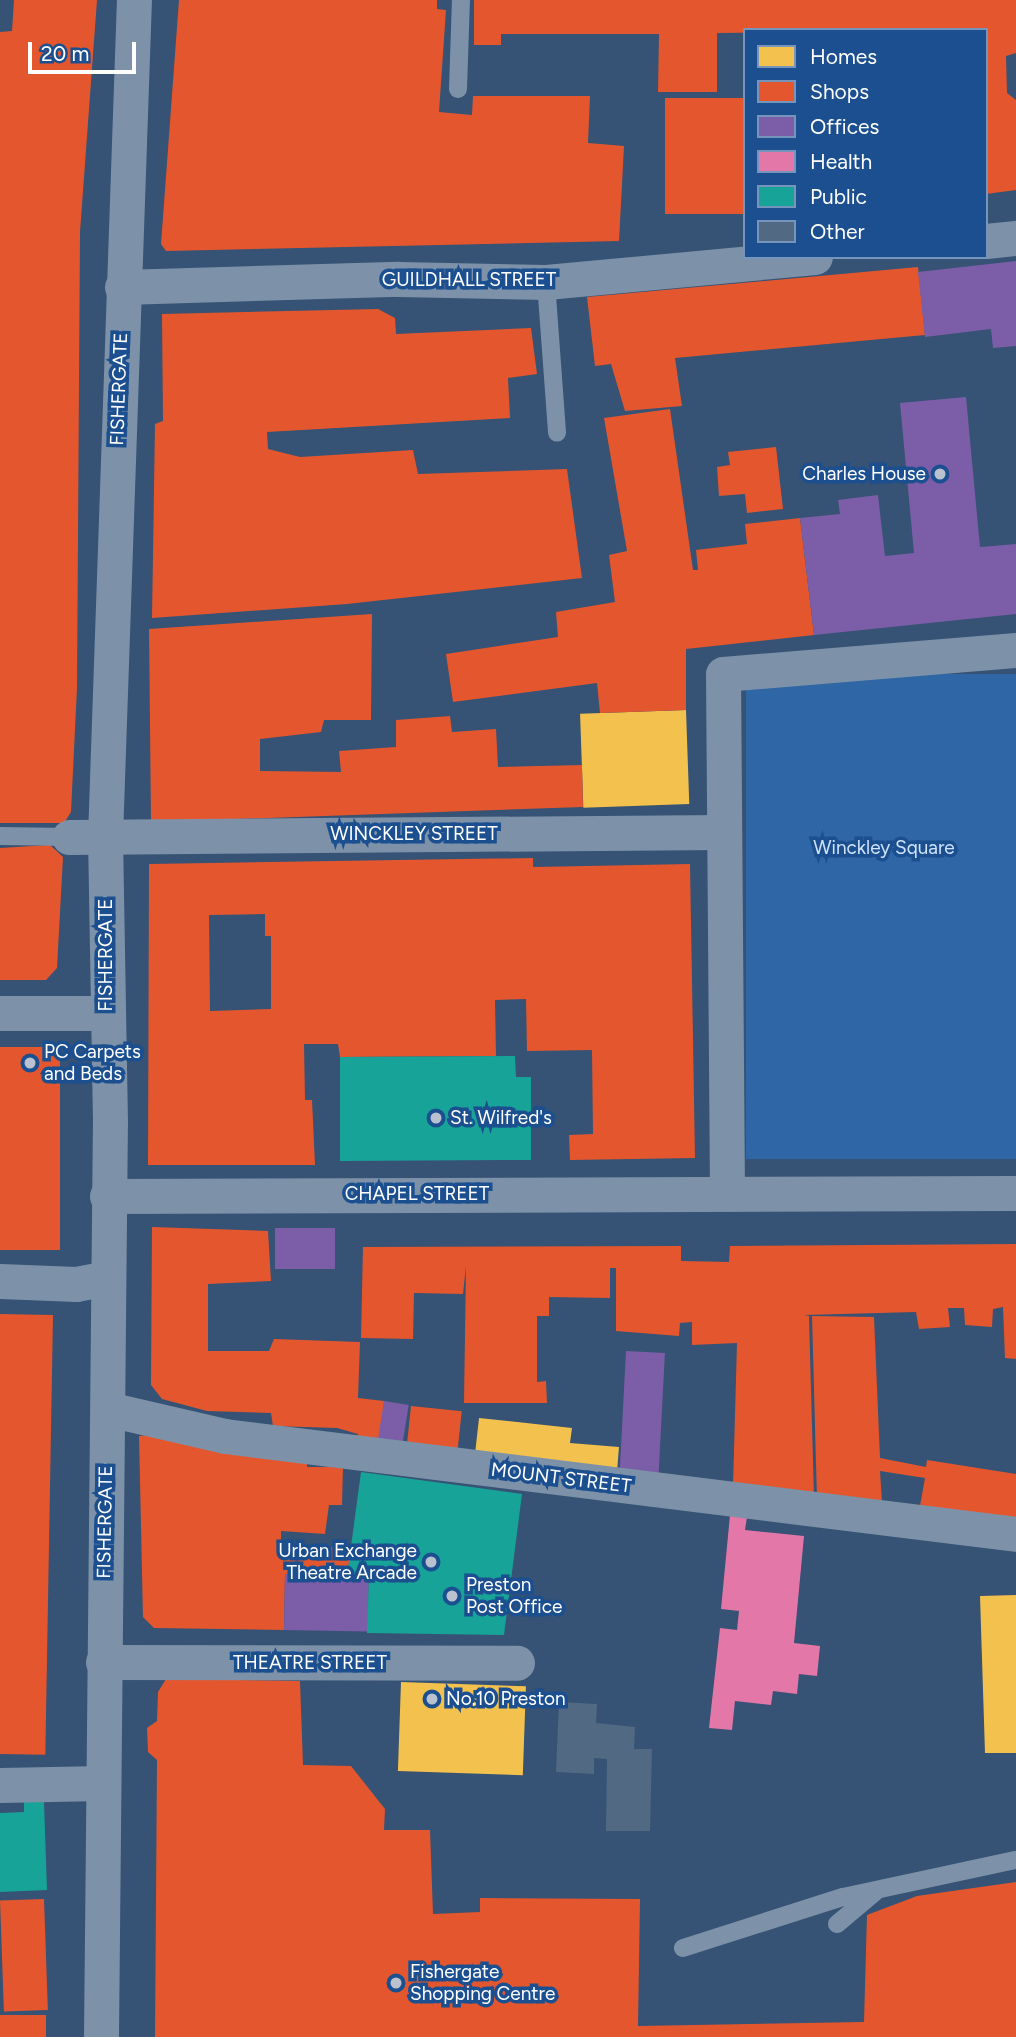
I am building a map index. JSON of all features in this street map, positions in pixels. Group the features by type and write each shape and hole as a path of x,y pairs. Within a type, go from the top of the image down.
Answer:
{"street":[{"name":"FISHERGATE","path":"101,2037 103,1662 108,1409 105,837 134,0"},
{"path":"988,241 1016,239"},
{"name":"GUILDHALL STREET","path":"122,287 398,279 547,282 794,259"},
{"path":"1016,650 723,674 727,1193 1016,1194"},
{"name":"WINCKLEY STREET","path":"69,837 723,832"},
{"path":"0,1013 106,1013"},
{"name":"CHAPEL STREET","path":"107,1196 727,1193"},
{"path":"0,1281 76,1284 106,1278"},
{"name":"MOUNT STREET","path":"108,1409 225,1436 1016,1534"},
{"name":"THEATRE STREET","path":"103,1662 517,1663"},
{"path":"11,1784 103,1783"}],"lane":[{"path":"458,89 461,0"},
{"path":"547,282 557,433"},
{"path":"0,836 69,837"},
{"path":"683,1948 843,1897 1016,1860"},
{"path":"837,1924 875,1892"}],"green space":[{"name":"Winckley Square","path":"746,674 1016,674 1016,1159 746,1159"}],"building: Homes":[{"path":"686,710 689,804 583,808 580,714"},
{"path":"479,1418 572,1428 570,1443 619,1447 617,1472 475,1454"},
{"path":"1016,1595 1016,1753 985,1753 980,1596"},
{"path":"401,1682 526,1686 523,1775 398,1771"}],"building: Shops":[{"path":"14,0 97,0 80,232 77,688 71,812 64,823 0,823 0,32 12,31"},
{"path":"179,0 437,0 437,9 446,10 439,112 472,115 473,96 590,96 588,143 624,146 619,241 166,251 161,244"},
{"path":"474,0 1016,0 1016,53 1006,56 1007,93 1016,100 1016,190 988,194 988,28 743,28 743,33 717,33 717,92 658,92 659,34 501,34 501,45 474,45"},
{"path":"665,98 743,98 743,214 665,214"},
{"path":"918,267 925,335 675,358 682,406 625,411 611,364 595,366 587,297"},
{"path":"378,309 395,318 396,334 531,328 537,374 508,378 510,418 267,432 268,449 300,457 413,450 418,474 567,469 582,578 347,604 152,618 155,424 163,421 162,314"},
{"path":"670,409 693,570 698,570 696,550 747,544 745,524 800,518 814,635 686,649 686,710 600,713 597,683 453,702 446,654 558,637 556,612 615,602 609,555 627,551 604,418"},
{"path":"776,447 783,509 747,513 745,494 719,496 717,467 730,465 728,452"},
{"path":"372,614 371,720 324,720 321,732 260,739 260,771 341,772 339,751 396,747 396,720 450,716 452,732 496,729 498,767 582,765 583,807 151,822 149,629"},
{"path":"50,845 63,857 57,968 46,980 0,980 0,848"},
{"path":"533,858 533,867 690,864 695,1158 570,1160 569,1135 593,1134 592,1050 527,1051 526,999 495,1000 496,1056 340,1057 338,1044 304,1044 305,1100 312,1100 315,1165 148,1165 149,864","holes":["265,914 265,936 271,936 271,1009 210,1011 209,915"]},
{"path":"0,1047 60,1047 60,1250 0,1250"},
{"path":"152,1227 268,1231 271,1281 208,1284 208,1351 269,1351 274,1339 360,1342 358,1398 384,1401 382,1443 357,1440 358,1434 337,1428 273,1426 271,1413 207,1411 162,1399 151,1385"},
{"path":"1016,1244 1016,1359 1005,1358 1003,1307 993,1309 992,1327 965,1325 964,1308 948,1308 950,1327 919,1329 916,1312 804,1315 809,1316 814,1498 733,1486 737,1343 692,1345 692,1322 680,1323 679,1336 616,1331 616,1268 610,1268 610,1298 549,1297 549,1316 537,1316 537,1382 546,1381 547,1403 464,1403 466,1266 463,1294 414,1293 413,1339 361,1338 363,1247 681,1246 681,1261 729,1262 730,1246"},
{"path":"0,1314 53,1315 45,1755 0,1754"},
{"path":"812,1316 874,1317 880,1458 926,1467 927,1460 1016,1474 1016,1521 920,1506 925,1478 880,1471 882,1502 817,1499"},
{"path":"411,1406 462,1411 458,1450 407,1445"},
{"path":"174,1432 307,1460 307,1467 343,1467 342,1505 329,1505 325,1534 281,1531 281,1546 351,1548 347,1576 285,1574 284,1630 154,1628 143,1617 139,1436"},
{"path":"166,1679 300,1681 303,1765 351,1766 385,1809 384,1830 430,1830 433,1914 480,1912 480,1898 640,1899 638,2026 864,2022 867,1915 917,1896 1016,1882 1016,2037 155,2037 157,1760 148,1752 147,1728 157,1721 158,1692"},
{"path":"44,1899 48,2010 4,2011 0,1901"},
{"path":"0,2015 46,2015 46,2037 0,2037"}],"building: Offices":[{"path":"1016,261 1016,346 993,348 991,329 925,337 918,272"},
{"name":"Charles House","path":"966,397 980,547 1016,544 1016,614 814,635 800,518 840,514 838,500 878,495 885,556 914,553 900,403"},
{"path":"275,1228 335,1228 335,1269 275,1269"},
{"path":"626,1351 665,1353 659,1474 620,1472"},
{"path":"384,1401 409,1405 402,1446 377,1442"},
{"path":"285,1574 369,1575 368,1631 284,1630"}],"building: Health":[{"path":"730,1515 747,1517 745,1530 804,1536 794,1643 820,1646 817,1676 799,1674 797,1694 773,1691 771,1705 735,1701 732,1730 709,1728 720,1628 737,1630 739,1611 721,1609"}],"building: Public":[{"name":"St. Wilfred's","path":"515,1056 516,1077 531,1077 531,1160 340,1161 340,1057"},
{"name":"Urban Exchange Theatre Arcade","path":"361,1472 522,1494 504,1635 367,1633 369,1576 347,1576"},
{"path":"24,1802 44,1802 47,1890 0,1892 0,1813 24,1812"}],"building: Other":[{"path":"559,1702 597,1704 596,1723 635,1727 634,1749 652,1749 650,1831 606,1831 607,1759 594,1758 594,1774 556,1772"}],"place":[{"name":"Charles House","path":"940,474"},
{"name":"PC Carpets and Beds","path":"30,1063"},
{"name":"St. Wilfred's","path":"436,1118"},
{"name":"Urban Exchange Theatre Arcade","path":"431,1562"},
{"name":"Preston Post Office","path":"452,1596"},
{"name":"No.10 Preston","path":"432,1699"},
{"name":"Fishergate Shopping Centre","path":"396,1983"}]}
